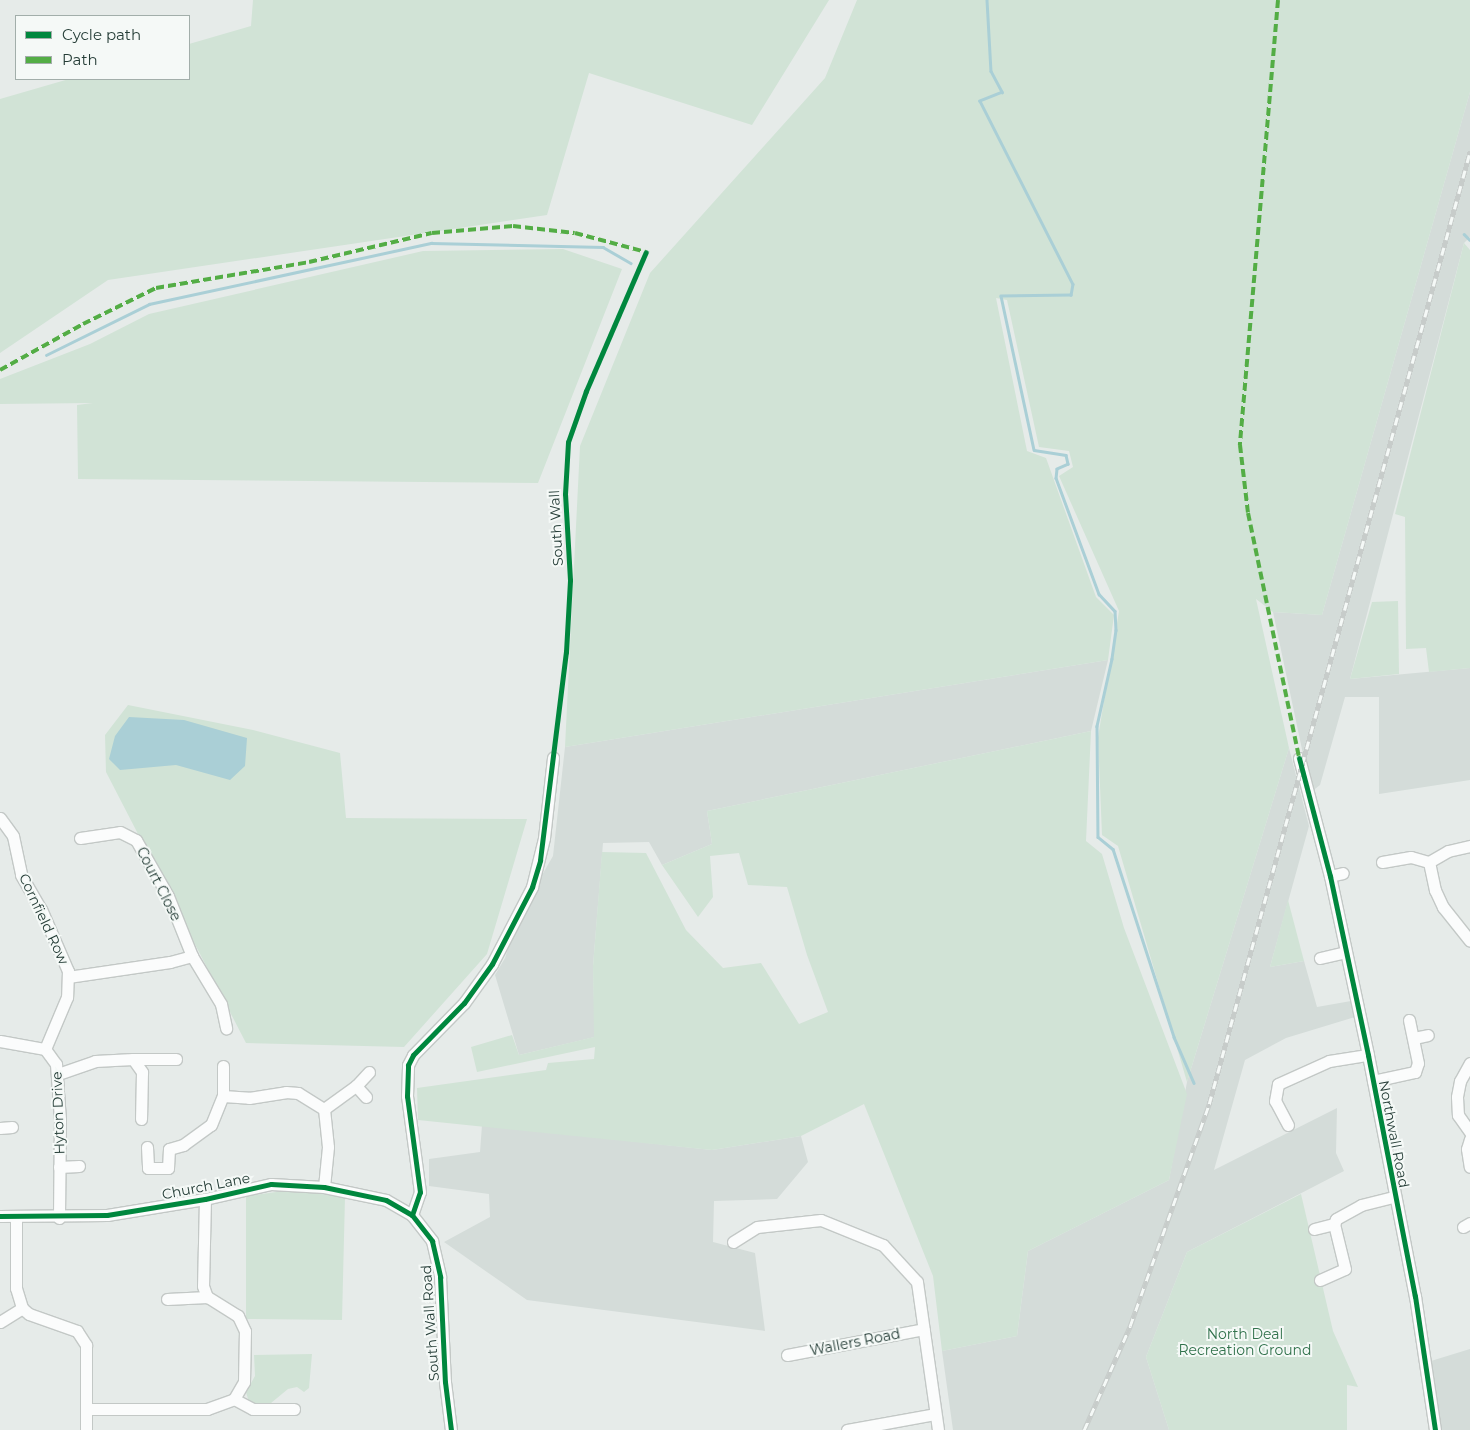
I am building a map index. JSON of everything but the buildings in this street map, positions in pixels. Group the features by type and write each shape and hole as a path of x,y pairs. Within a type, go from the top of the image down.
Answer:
{"street":[{"path":"412,1215 420,1192 408,1096 408,1065 413,1055 464,1003 492,964 532,887 544,838 553,758"},
{"name":"Northwall Road","path":"1299,758 1330,876 1368,1055 1394,1197 1415,1296 1434,1430"},
{"name":"Cornfield Row","path":"0,818 13,836 21,875 41,909 68,977 67,998 45,1049"},
{"name":"Court Close","path":"80,838 120,832 136,840 168,896 192,956 222,1004 226,1028"},
{"path":"1470,834 1470,839"},
{"path":"1382,862 1395,865 1411,856 1429,862 1448,851 1470,846"},
{"path":"1429,862 1435,890 1443,907 1470,941"},
{"path":"1330,876 1343,873"},
{"path":"1320,958 1345,952"},
{"path":"68,977 170,962 192,956"},
{"path":"1372,1081 1415,1072 1418,1063 1409,1020"},
{"path":"1414,1038 1428,1035"},
{"path":"0,1041 45,1049"},
{"name":"Hyton Drive","path":"45,1049 56,1064 58,1074 59,1218"},
{"path":"1288,1125 1275,1101 1278,1084 1329,1061 1368,1055"},
{"path":"133,1059 141,1066 142,1072 141,1119"},
{"path":"58,1074 95,1061 176,1059"},
{"path":"1470,1063 1460,1081 1457,1097 1458,1115 1470,1132"},
{"path":"148,1147 148,1168 168,1168 169,1148 183,1145 211,1126 223,1096 223,1066"},
{"path":"324,1109 356,1086 369,1072"},
{"path":"356,1086 366,1097"},
{"path":"223,1096 249,1098 276,1093 298,1093 324,1109"},
{"path":"324,1109 328,1147 324,1187"},
{"path":"0,1128 12,1128"},
{"path":"1470,1139 1467,1149 1470,1168"},
{"name":"Hyton Drive","path":"59,1167 79,1166"},
{"name":"Church Lane","path":"0,1216 59,1218 107,1215 204,1199 271,1184 324,1187 386,1200 412,1215"},
{"path":"1314,1229 1334,1224 1361,1205 1394,1197"},
{"path":"204,1199 203,1286 207,1298"},
{"name":"South Wall Road","path":"412,1215 430,1234 440,1276 444,1382 451,1430"},
{"path":"16,1218 16,1288 22,1308 29,1314 70,1327 83,1338 87,1352 88,1409 86,1430"},
{"path":"733,1242 757,1227 821,1220 883,1245 917,1282 938,1430"},
{"path":"1320,1280 1345,1269 1334,1224"},
{"path":"88,1409 207,1409 234,1399 244,1382 245,1331 234,1313 207,1298 167,1299"},
{"path":"0,1322 22,1308"},
{"name":"Wallers Road","path":"787,1355 924,1329"},
{"path":"234,1399 253,1409 294,1408"},
{"path":"849,1430 935,1414"}],"shaded area":[{"path":"1470,92 1470,237 1464,243 1350,679 1470,668 1470,780 1379,794 1379,697 1345,697 1320,785 1311,792 1273,612 1322,615"},
{"path":"1108,660 1091,731 707,811 712,844 662,865 649,842 603,843 593,966 595,1037 519,1055 495,975 505,958 519,915 553,856 565,747"},
{"path":"1289,748 1309,826 1270,967 1304,961 1317,1007 1351,1001 1355,1017 1286,1038 1245,1060 1214,1170 1337,1108 1336,1153 1344,1171 1187,1252 1146,1357 1169,1430 953,1430 942,1351 1017,1336 1028,1251 1169,1180 1187,1082"},
{"path":"482,1125 712,1150 801,1136 808,1162 777,1199 714,1201 713,1242 755,1253 765,1331 527,1300 444,1242 490,1217 489,1194 429,1186 429,1159 480,1152"},
{"path":"1470,1349 1470,1430 1441,1430 1431,1361"}],"green space":[{"path":"253,0 829,0 752,125 589,73 547,215 108,280 0,353 0,99 66,80 190,80 190,44 251,26"},
{"path":"857,0 1470,0 1470,92 1322,615 1273,612 1256,599 1289,748 1187,1082 1118,846 1102,835 1098,737 1119,611 1059,476 1073,467 1069,451 1039,447 1007,300 996,298 1027,451 1046,458 1096,597 1114,615 1108,660 565,747 580,446 650,273 825,78"},
{"path":"1464,243 1470,250 1470,668 1429,672 1426,648 1406,649 1405,517 1395,514"},
{"path":"563,249 622,269 538,483 78,479 77,405 93,403 0,404 0,379 90,344 149,314 423,251"},
{"path":"1398,601 1399,674 1350,679 1372,602"},
{"path":"128,705 253,730 340,753 346,818 527,819 487,954 404,1047 246,1043 106,772 105,735"},
{"path":"1091,731 1086,841 1102,854 1124,928 1187,1094 1169,1180 1028,1251 1017,1336 942,1351 933,1276 864,1104 801,1136 712,1150 418,1120 417,1088 546,1070 548,1063 594,1059 595,1047 477,1072 471,1047 512,1035 519,1055 594,1037 593,966 602,852 646,853 686,930 723,968 761,963 799,1024 828,1012 807,955 787,887 748,885 739,853 710,856 713,897 698,917 662,865 712,844 707,811"},
{"path":"1288,900 1304,961 1270,967"},
{"path":"291,1190 345,1197 342,1320 246,1319 246,1196"},
{"name":"North Deal Recreation Ground","path":"1301,1194 1333,1331 1358,1387 1347,1385 1347,1430 1169,1430 1146,1357 1187,1252"},
{"path":"312,1354 309,1388 304,1392 297,1387 288,1389 271,1403 255,1405 248,1399 246,1392 255,1376 254,1355"}],"water":[{"path":"129,717 184,720 247,738 245,766 230,780 176,765 120,770 109,759 115,736"}],"waterway":[{"path":"987,0 991,71 1002,92 980,101 1073,284 1071,295 1001,296 1034,450 1066,455 1068,464 1057,469 1056,478 1099,594 1115,611 1116,630 1112,659 1097,726 1098,837 1113,849 1174,1037 1194,1083"},
{"path":"1464,234 1470,240"},
{"path":"46,355 149,304 431,243 603,247 631,263"}],"railway":[{"path":"1084,1430 1130,1326 1209,1104 1470,151"}],"marked path":[{"path":"1278,0 1240,445 1248,513 1299,758"},
{"path":"0,370 83,324 156,288 309,262 432,233 513,226 575,233 646,252"}],"cycle path":[{"name":"South Wall","path":"412,1215 420,1192 407,1096 408,1065 413,1055 464,1003 492,964 532,887 540,860 566,652 570,580 565,494 568,442 586,391 646,252"},
{"path":"1299,758 1330,876 1368,1055 1415,1296 1435,1430"},
{"path":"0,1216 107,1215 205,1199 271,1184 324,1187 386,1200 412,1215 432,1241 440,1277 445,1382 451,1430"}]}
